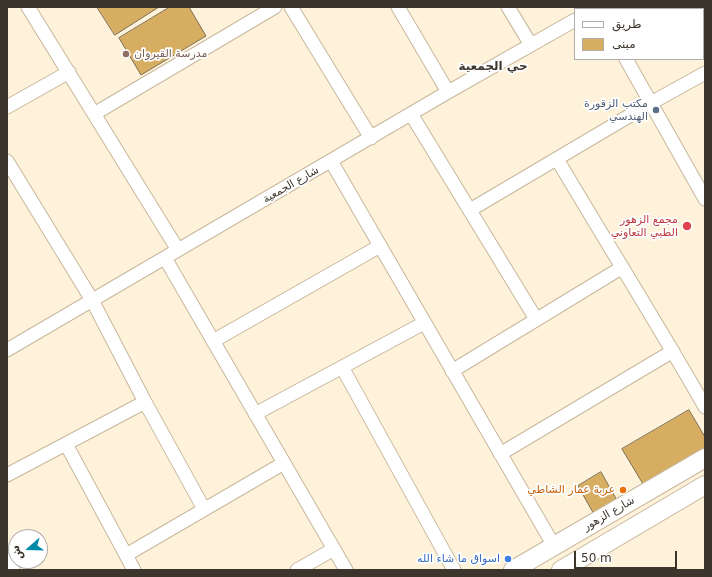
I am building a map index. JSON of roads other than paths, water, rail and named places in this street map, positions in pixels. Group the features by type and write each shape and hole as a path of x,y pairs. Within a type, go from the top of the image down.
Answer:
{"main road":[{"name":"شارع الزهور","path":"513,570 705,458"},
{"path":"561,570 705,485"},
{"path":"615,510 627,531"}],"street":[{"path":"28,7 178,250"},
{"path":"94,114 275,7"},
{"path":"291,7 371,138"},
{"path":"398,7 448,92"},
{"path":"508,7 531,45"},
{"name":"شارع الجمعية","path":"8,347 166,258 448,92 574,21"},
{"path":"627,60 702,186 705,200"},
{"path":"7,107 69,72"},
{"path":"470,210 651,103 705,73"},
{"path":"411,114 536,319"},
{"path":"557,159 621,268 673,351 705,407"},
{"path":"7,161 92,300 145,402 204,509"},
{"path":"331,161 554,546"},
{"path":"213,341 380,246"},
{"path":"166,258 346,570"},
{"path":"452,371 621,268"},
{"path":"256,414 424,323"},
{"path":"500,454 673,351"},
{"path":"342,367 454,570"},
{"path":"7,475 145,402"},
{"path":"66,444 134,570"},
{"path":"126,555 284,463"},
{"path":"297,570 334,549"},
{"path":"7,560 13,570"}],"place":[{"name":"مدرسة القيروان","path":"126,54"},
{"name":"مكتب الزقورة الهندسي","path":"656,110"},
{"name":"مجمع الزهور الطبي التعاوني","path":"687,226"},
{"name":"عربة عمار الشاطي","path":"623,490"},
{"name":"اسواق ما شاء الله","path":"508,559"}],"district":[{"name":"حي الجمعية","path":"493,67"}]}
